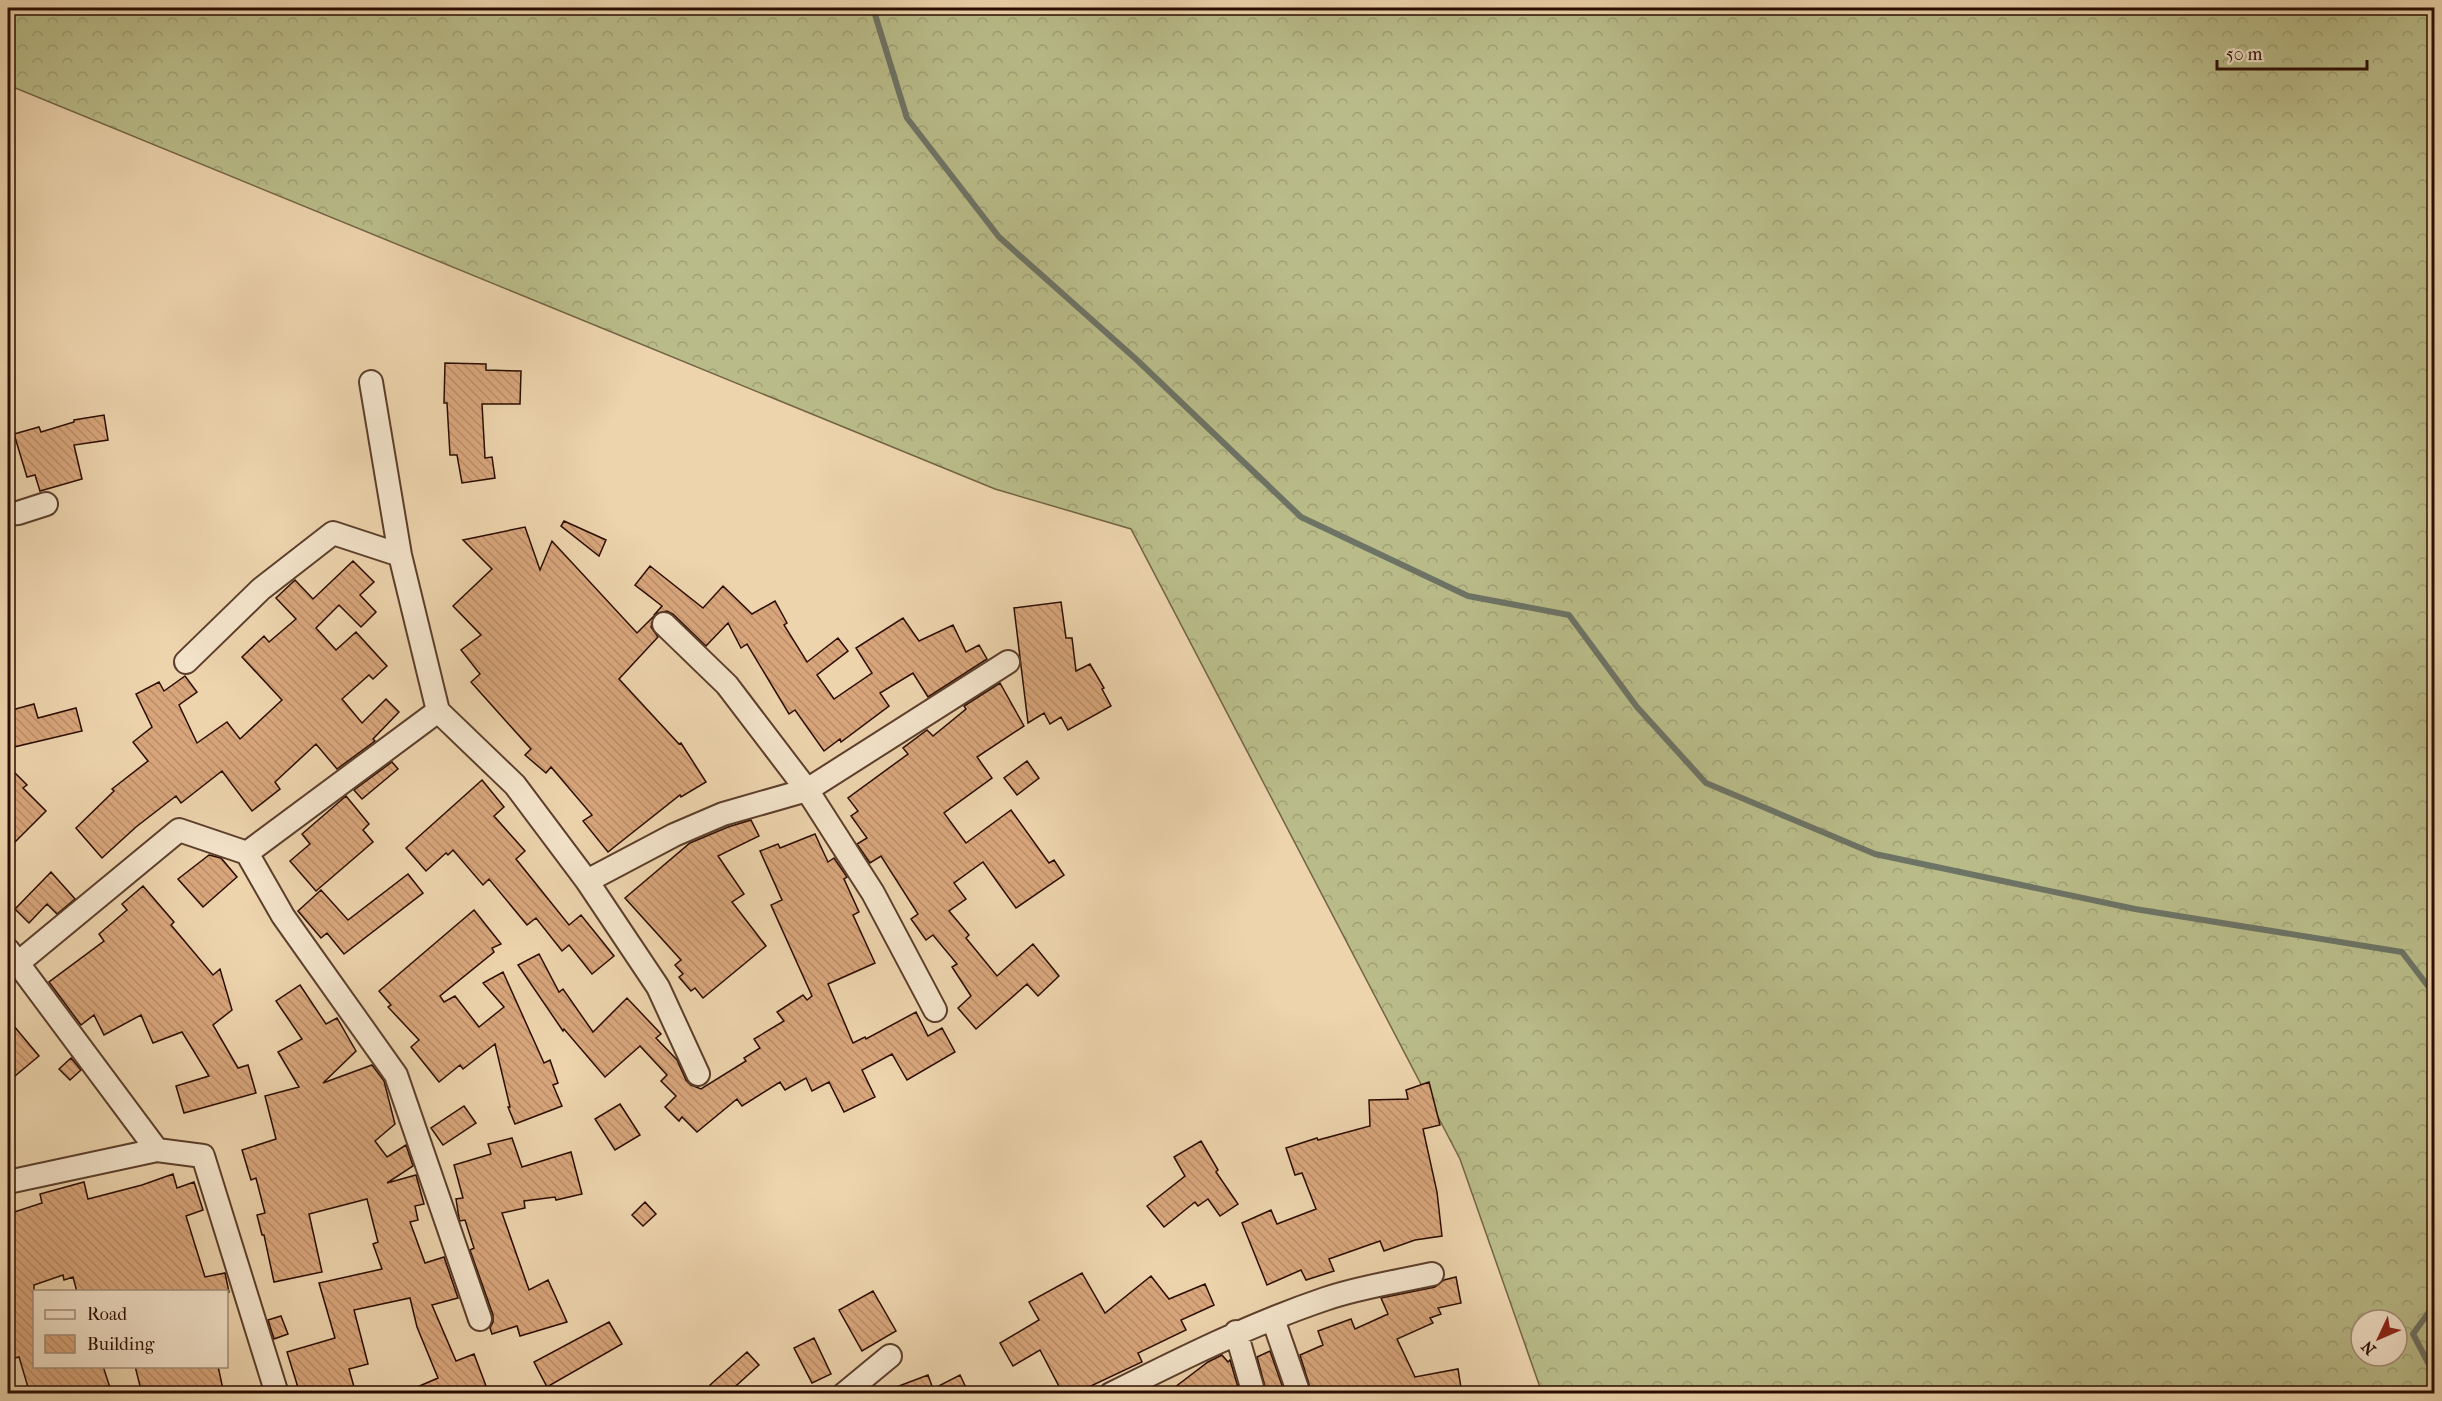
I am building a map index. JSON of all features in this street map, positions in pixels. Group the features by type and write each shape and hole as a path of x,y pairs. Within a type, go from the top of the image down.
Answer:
{"street":[{"path":"371,382 400,555 438,711 515,784 586,881 658,987 698,1074"},
{"path":"8,514 46,504"},
{"path":"186,662 261,589 333,533 400,555"},
{"path":"664,624 727,686 807,790 873,893 936,1010"},
{"path":"586,881 674,835 723,814 807,790 1008,662"},
{"path":"247,853 438,711"},
{"path":"157,1150 13,957 179,830 247,853 283,916 396,1075 480,1319"},
{"path":"8,1182 157,1150 203,1156 277,1394"},
{"path":"1111,1394 1236,1332 1359,1289 1432,1275"},
{"path":"1273,1319 1299,1394"},
{"path":"1236,1332 1254,1394"},
{"path":"844,1394 890,1356"}],"green space":[{"path":"8,8 2434,8 2434,1393 1542,1393 1460,1159 1131,529 995,489 8,85"}],"building":[{"path":"445,363 486,364 486,370 521,371 520,404 482,404 485,458 492,457 495,478 462,483 457,455 450,455 447,403 444,403"},
{"path":"104,415 108,440 74,445 82,479 40,491 35,475 27,477 14,434 39,427 41,432 74,422 74,420"},
{"path":"564,521 606,540 599,556 561,526"},
{"path":"525,527 540,570 552,541 637,633 654,616 651,627 658,637 619,679 679,744 681,743 706,782 681,797 680,795 608,852 583,821 592,815 551,767 546,773 525,755 531,749 471,682 480,674 461,650 481,635 453,606 492,569 463,540"},
{"path":"353,561 374,582 360,595 376,612 361,627 339,605 316,628 336,650 356,632 387,666 373,679 369,675 342,699 362,723 386,699 399,712 373,739 375,741 337,769 316,744 275,782 280,789 252,811 222,771 181,803 176,796 136,827 102,858 76,828 114,791 112,789 148,761 133,742 152,727 136,694 159,682 164,691 185,676 197,692 179,705 197,743 227,722 240,739 282,700 242,657 264,636 269,642 296,619 276,598 295,580 313,599"},
{"path":"650,566 703,608 723,586 752,614 775,601 787,623 784,625 807,662 838,638 848,651 817,675 834,699 872,673 856,648 903,618 919,641 953,625 966,652 979,645 987,659 928,697 913,673 880,693 889,706 841,742 840,739 824,751 795,710 789,714 747,644 741,648 728,623 706,646 673,614 667,611 655,614 662,606 635,585"},
{"path":"1061,602 1066,638 1072,638 1076,671 1090,664 1111,706 1068,730 1061,717 1050,724 1044,713 1028,723 1014,608"},
{"path":"1000,683 1024,726 977,757 992,778 944,813 966,843 1011,810 1049,863 1054,860 1064,875 1016,908 983,862 954,883 966,899 949,911 969,935 966,938 997,976 1033,944 1059,976 1038,996 1027,984 976,1029 958,1008 971,996 952,967 957,964 933,935 926,940 911,919 918,914 881,856 870,863 857,844 867,838 851,816 858,811 848,798 908,754 903,748 927,730 933,736 966,709 964,706"},
{"path":"34,704 38,718 76,708 82,731 14,747 8,723 8,711"},
{"path":"1027,761 1039,778 1017,795 1004,778"},
{"path":"392,762 398,769 362,799 354,790"},
{"path":"8,766 27,785 23,788 46,811 8,849"},
{"path":"482,780 504,807 494,816 525,851 516,859 569,925 581,915 614,956 592,974 569,945 562,951 536,918 527,925 489,879 483,885 453,850 448,855 446,853 426,871 406,848"},
{"path":"346,796 369,824 363,830 373,842 316,891 290,861 310,844 302,834"},
{"path":"751,820 759,836 718,856 744,894 732,902 766,946 703,998 695,988 691,991 679,977 683,974 675,965 681,960 625,898 690,843"},
{"path":"815,834 828,862 834,858 847,877 844,879 859,912 853,915 875,963 828,984 853,1043 865,1037 866,1039 916,1012 928,1036 942,1028 955,1052 907,1080 892,1054 862,1070 875,1097 844,1112 829,1082 812,1091 806,1078 785,1090 780,1082 742,1106 737,1099 697,1132 682,1117 679,1121 665,1107 676,1096 661,1081 667,1075 640,1046 605,1077 564,1029 563,1031 518,965 539,954 559,992 563,989 593,1032 627,998 661,1034 656,1038 677,1060 686,1080 701,1089 746,1061 744,1058 760,1048 754,1039 784,1021 777,1012 803,995 807,1000 812,996 771,905 782,900 760,851 778,844 780,848"},
{"path":"209,855 221,858 237,877 203,907 178,879"},
{"path":"51,872 75,899 57,914 47,904 29,923 15,909"},
{"path":"408,874 423,893 344,954 327,933 321,938 298,911 321,890 348,920"},
{"path":"143,886 174,922 171,925 213,975 220,969 232,1010 213,1025 238,1068 248,1065 256,1093 184,1113 176,1086 209,1076 182,1032 153,1043 141,1015 104,1035 94,1015 81,1025 49,982 104,941 99,934 127,910 122,904"},
{"path":"474,910 501,944 492,948 494,952 440,996 444,1002 455,996 479,1027 504,1007 483,983 503,972 544,1063 550,1060 558,1083 553,1085 562,1106 515,1124 508,1107 510,1107 495,1044 463,1069 460,1065 439,1082 411,1047 419,1040 388,1007 391,1005 379,991"},
{"path":"300,985 326,1024 337,1018 356,1051 323,1083 372,1065 384,1081 395,1124 375,1141 387,1157 406,1145 413,1166 387,1183 416,1175 424,1204 415,1206 418,1220 410,1222 425,1263 444,1257 458,1298 432,1305 456,1361 474,1354 489,1394 401,1394 438,1378 417,1327 410,1298 354,1310 368,1364 349,1369 356,1394 300,1394 287,1352 335,1338 319,1283 382,1269 373,1244 378,1242 367,1199 309,1214 322,1272 274,1282 264,1235 262,1235 257,1215 265,1213 256,1178 251,1180 242,1150 276,1139 265,1096 299,1087 278,1052 302,1039 276,1001"},
{"path":"8,1019 39,1056 15,1076 8,1067"},
{"path":"71,1058 81,1070 70,1080 59,1069"},
{"path":"1429,1082 1440,1125 1423,1129 1437,1192 1442,1236 1415,1240 1384,1251 1380,1241 1329,1259 1334,1271 1306,1280 1301,1270 1267,1285 1242,1223 1271,1210 1277,1224 1316,1209 1302,1173 1295,1175 1286,1148 1317,1138 1318,1140 1370,1126 1369,1100 1408,1099 1406,1090"},
{"path":"620,1104 640,1135 615,1150 595,1119"},
{"path":"464,1106 476,1123 443,1145 431,1128"},
{"path":"512,1138 522,1167 571,1152 582,1194 556,1200 555,1197 524,1201 525,1208 502,1213 529,1290 548,1280 567,1322 520,1336 517,1326 492,1334 490,1328 493,1315 470,1250 474,1248 465,1220 460,1221 459,1218 456,1199 463,1198 454,1165 491,1154 488,1144"},
{"path":"1201,1141 1218,1170 1216,1172 1238,1204 1220,1216 1208,1199 1198,1206 1195,1202 1164,1227 1147,1206 1185,1176 1174,1157"},
{"path":"173,1174 177,1188 194,1182 203,1210 186,1216 205,1277 225,1273 229,1292 228,1290 76,1290 73,1277 64,1280 63,1275 34,1285 33,1368 104,1368 112,1394 30,1394 19,1357 8,1360 8,1214 42,1203 40,1194 84,1182 88,1199 142,1185"},
{"path":"645,1202 656,1214 643,1226 632,1215"},
{"path":"1082,1273 1105,1313 1151,1276 1169,1299 1205,1284 1214,1305 1181,1320 1186,1330 1138,1353 1142,1362 1074,1394 1063,1394 1040,1350 1013,1366 1000,1343 1039,1320 1029,1302"},
{"path":"1456,1277 1461,1303 1438,1308 1441,1314 1430,1318 1433,1323 1397,1339 1415,1377 1458,1369 1462,1394 1312,1394 1300,1355 1323,1345 1318,1331 1351,1319 1355,1329 1388,1314 1381,1298 1435,1287 1444,1280"},
{"path":"873,1291 896,1331 862,1351 839,1310"},
{"path":"281,1316 288,1334 274,1339 268,1320"},
{"path":"609,1322 622,1344 547,1387 534,1362"},
{"path":"814,1338 831,1374 812,1383 794,1348"},
{"path":"1270,1351 1285,1394 1267,1394 1257,1357"},
{"path":"747,1352 759,1365 727,1394 718,1394 710,1385"},
{"path":"1222,1355 1228,1362 1230,1360 1240,1394 1166,1394 1208,1362"},
{"path":"136,1368 218,1368 224,1394 142,1394"},
{"path":"928,1375 933,1389 960,1375 969,1394 883,1394 883,1392"}],"waterway":[{"path":"873,8 907,118 999,237 1137,360 1301,517 1468,596 1569,615 1637,707 1706,783 1875,854 2135,909 2402,952 2434,994"},
{"path":"2434,1305 2413,1334 2434,1374"}]}
